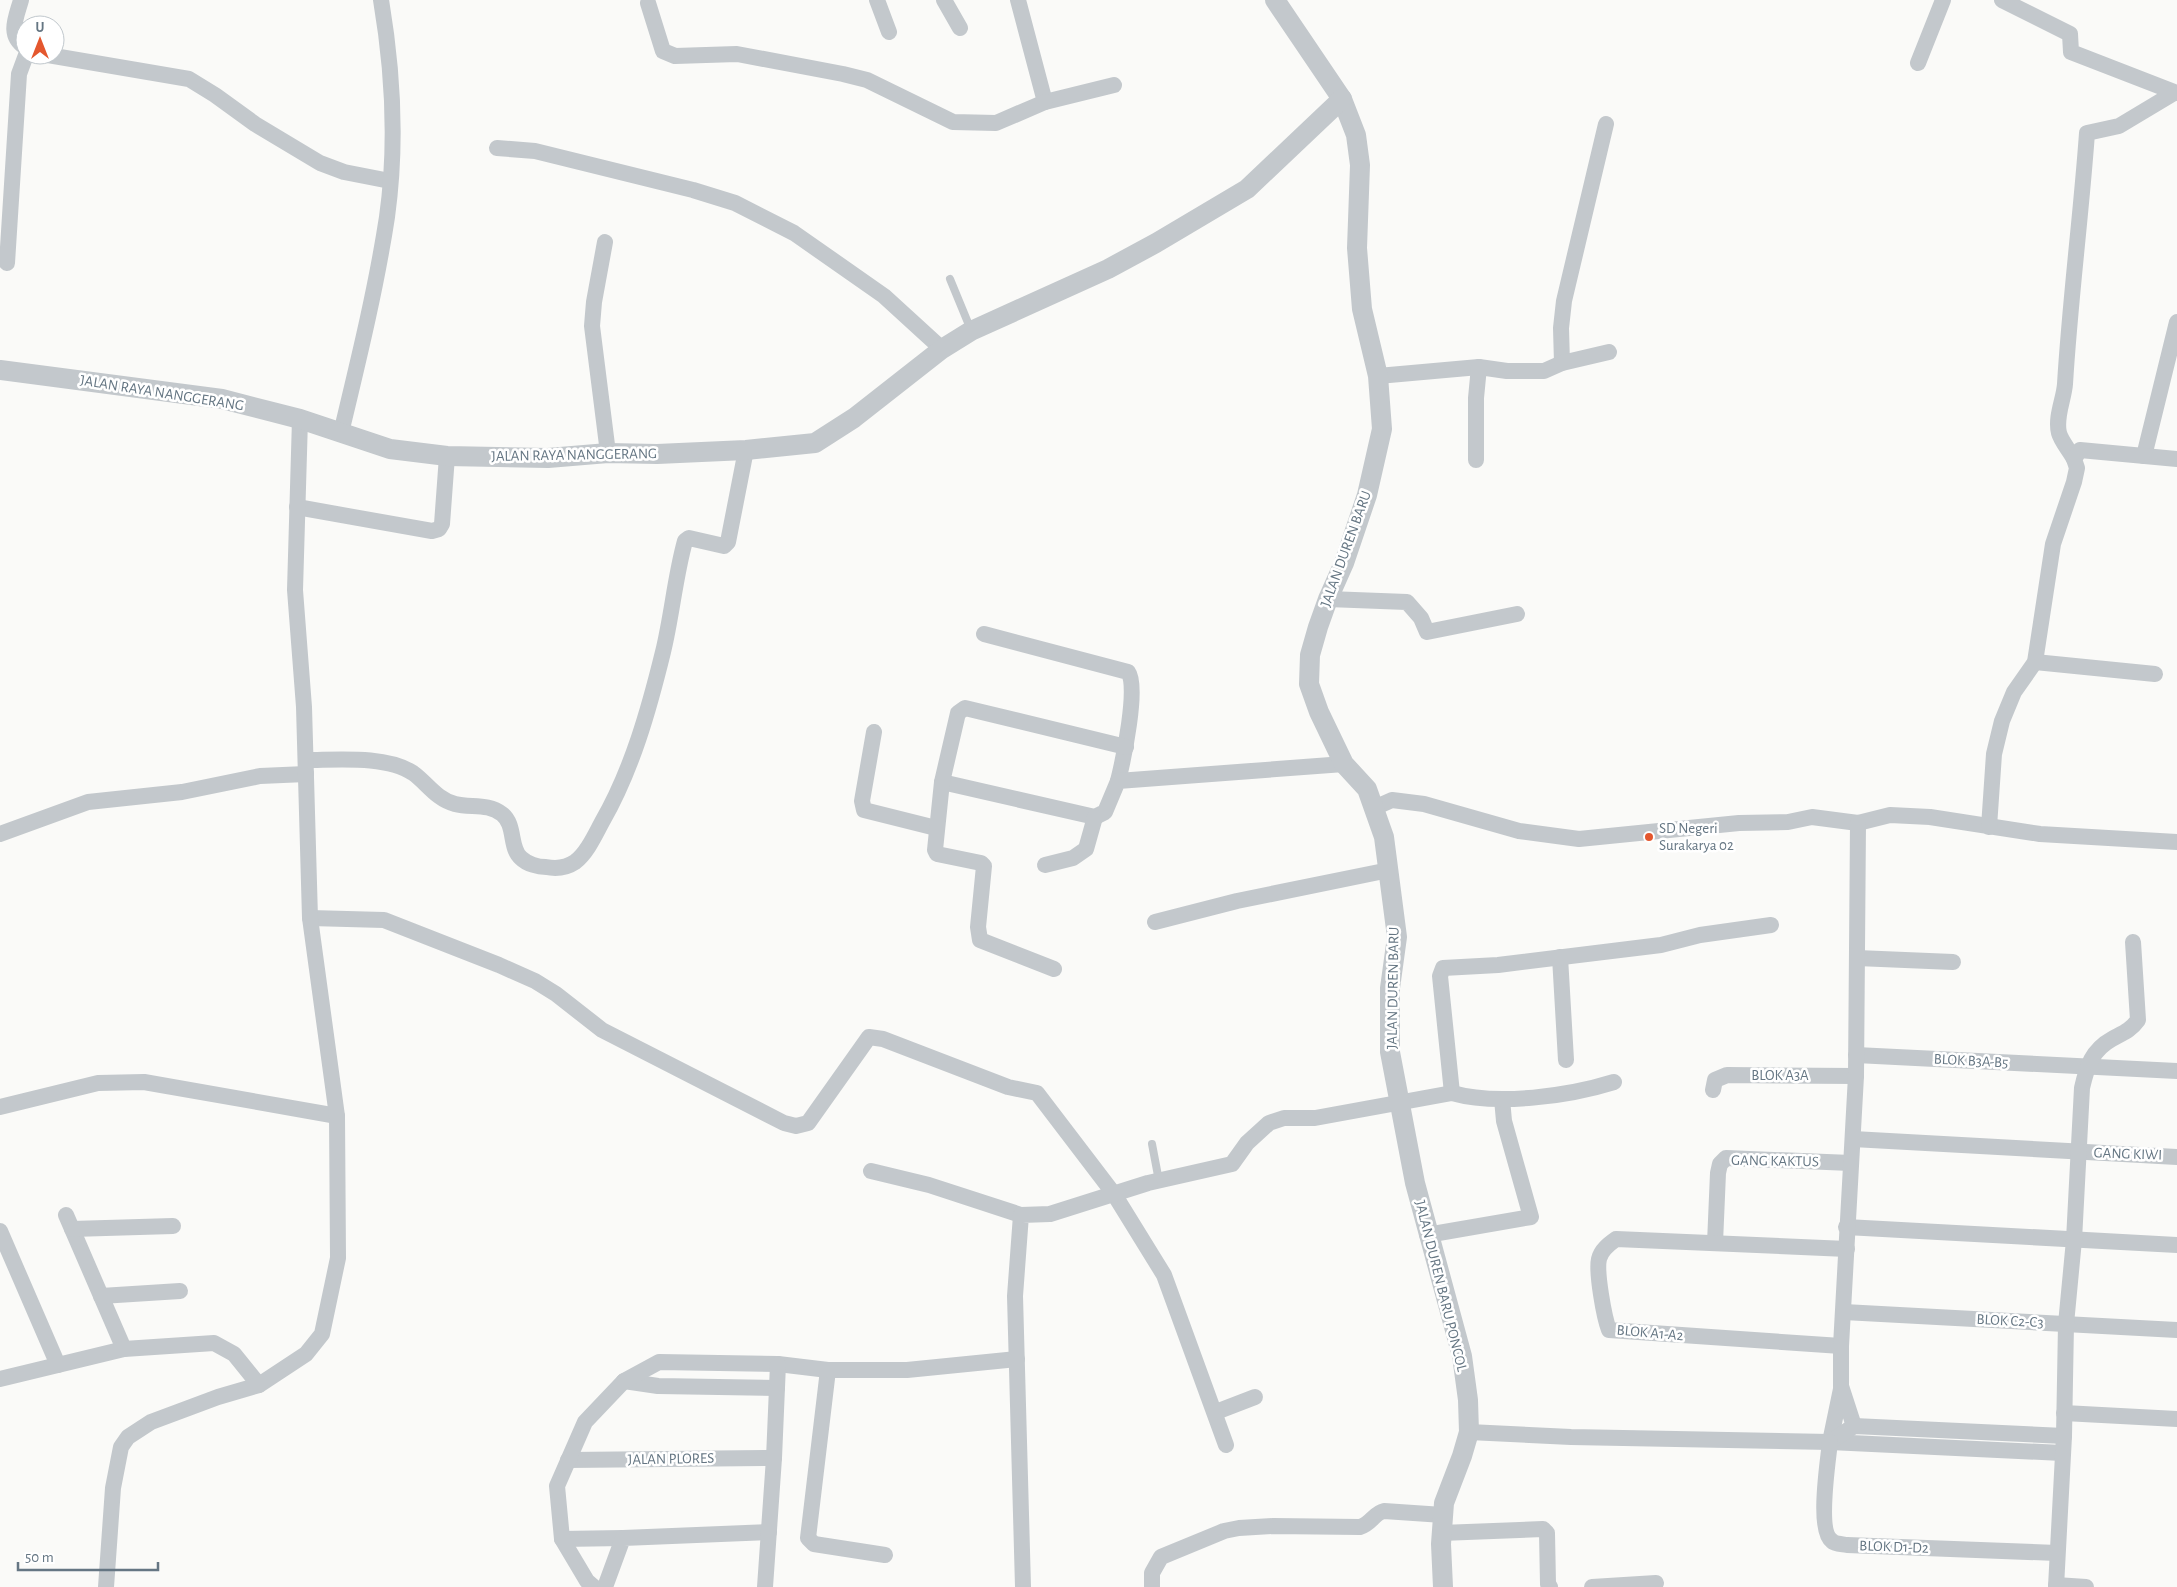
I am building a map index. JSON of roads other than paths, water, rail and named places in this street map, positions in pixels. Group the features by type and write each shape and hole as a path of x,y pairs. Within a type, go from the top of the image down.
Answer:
{"street":[{"path":"7,36 21,0"},
{"path":"341,433 387,216 390,181 392,96 380,0"},
{"path":"877,0 889,32"},
{"path":"944,0 960,28"},
{"path":"1018,0 1045,102"},
{"name":"JALAN DUREN BARU","path":"1275,0 1342,99 1356,135 1360,165 1357,248 1362,308 1378,376 1382,429 1367,496 1344,564 1328,599 1310,655 1310,684 1319,712 1344,764 1367,789 1384,837 1397,937 1390,988 1390,1052 1398,1102"},
{"path":"1918,64 1943,0"},
{"path":"2002,0 2070,34 2071,52 2176,93"},
{"path":"648,3 663,51 675,56 737,54 843,74 866,80 953,122 996,123 1045,102 1114,85"},
{"path":"65,58 189,79 215,95 254,124 320,163 344,172 390,181"},
{"path":"7,263 19,74 22,65"},
{"path":"1990,827 1994,754 2002,721 2014,692 2035,662 2052,544 2074,482 2077,468 2059,433 2060,414 2065,392 2070,308 2082,198 2086,133 2119,126 2176,93"},
{"name":"JALAN RAYA NANGGERANG","path":"0,370 222,399 300,419 390,449 447,456 548,458 608,452 657,454 746,450 815,443 854,418 942,349 971,331 1108,269 1247,189 1342,99"},
{"path":"1562,363 1561,328 1564,301 1606,124"},
{"path":"497,148 535,151 692,190 735,204 794,233 884,296 942,349"},
{"path":"605,242 594,302 592,326 608,452"},
{"path":"2144,456 2177,322"},
{"path":"1378,376 1478,367 1507,371 1544,371 1562,363 1609,352"},
{"path":"1476,460 1478,367"},
{"path":"106,1587 113,1488 121,1447 128,1437 151,1422 218,1397 259,1385 306,1354 322,1334 338,1258 337,1116 310,918 304,706 295,590 300,419"},
{"path":"0,834 88,802 182,792 306,767 361,760 394,765 413,773 424,785 445,800 456,804 483,805 502,814 510,826 520,858 531,864 555,868 575,861 591,842 611,807 638,739 663,652 685,541 689,538 718,546 724,546 728,542 746,450"},
{"path":"2074,459 2080,450 2177,459"},
{"path":"297,507 432,531 439,529 442,524 447,456"},
{"path":"1328,599 1408,602 1421,618 1427,632 1517,614"},
{"path":"942,782 1095,817 1105,812 1118,781 1126,747 1133,683 1132,677 1128,672 984,634"},
{"path":"2035,662 2155,674"},
{"path":"1054,969 980,940 978,928 984,866 981,863 937,854 934,846 942,782 958,713 966,708 1126,747"},
{"path":"874,732 862,801 864,810 936,828"},
{"path":"1118,781 1344,764"},
{"path":"1374,808 1392,800 1424,804 1505,828 1541,835 1579,839 1739,823 1788,822 1812,817 1858,823 1890,815 1930,817 1990,827 2094,838 2177,842"},
{"path":"1045,865 1073,858 1086,849 1095,817"},
{"path":"1830,1442 1841,1386 1841,1346 1847,1249 1846,1227 1856,1076 1858,823"},
{"path":"1155,922 1236,901 1389,870"},
{"path":"310,918 384,920 499,965 535,981 556,994 602,1030 688,1072 784,1123 796,1126 808,1123 869,1037 878,1037 1008,1087 1037,1093 1114,1194 1164,1274 1216,1412 1226,1445"},
{"path":"1452,1093 1440,971 1448,967 1498,965 1661,945 1700,935 1771,925"},
{"path":"2086,1587 2056,1586 2064,1436 2066,1324 2074,1240 2082,1088 2086,1068 2096,1051 2105,1043 2129,1032 2138,1020 2133,942"},
{"path":"1560,957 1566,1060"},
{"path":"1857,958 1953,962"},
{"name":"BLOK B3A-B5","path":"1856,1055 2086,1068 2177,1071"},
{"name":"BLOK A3A","path":"1714,1090 1715,1080 1727,1075 1856,1076"},
{"path":"0,1108 98,1083 144,1082 337,1116"},
{"path":"871,1171 929,1185 1021,1215 1050,1214 1114,1194 1232,1164 1247,1142 1269,1123 1284,1118 1315,1118 1452,1093 1470,1099 1502,1099 1569,1093 1614,1082"},
{"path":"1427,1235 1531,1217 1504,1121 1502,1099"},
{"name":"JALAN DUREN BARU PONCOL","path":"1398,1102 1427,1235 1462,1356 1468,1400 1469,1432 1444,1503 1442,1524 1443,1587"},
{"name":"GANG KIWI","path":"1853,1140 2177,1156"},
{"name":"GANG KAKTUS","path":"1715,1243 1718,1173 1720,1164 1726,1158 1851,1163"},
{"path":"1021,1215 1015,1296 1023,1587"},
{"path":"124,1349 69,1222 173,1226"},
{"path":"1846,1227 2177,1245"},
{"path":"0,1230 58,1365"},
{"name":"BLOK A1-A2","path":"1841,1346 1609,1330 1604,1318 1599,1259 1606,1246 1616,1239 1847,1249"},
{"path":"101,1296 180,1291"},
{"name":"BLOK C2-C3","path":"1844,1312 2177,1330"},
{"path":"0,1379 124,1349 214,1343 234,1354 259,1385"},
{"path":"594,1587 587,1581 562,1539 557,1486 585,1422 624,1381 658,1362 778,1364 828,1370 907,1370 1017,1359"},
{"path":"765,1587 770,1532 778,1364"},
{"path":"828,1370 808,1538 814,1544 885,1555"},
{"path":"624,1381 658,1386 777,1388"},
{"path":"1841,1386 1854,1426"},
{"path":"1216,1412 1255,1397"},
{"path":"2064,1413 2177,1419"},
{"path":"1830,1442 1854,1426 2064,1436"},
{"path":"1469,1432 1571,1437 1830,1442 2062,1453"},
{"name":"BLOK D1-D2","path":"1830,1442 1824,1518 1826,1534 1832,1542 1847,1545 2057,1553"},
{"name":"JALAN PLORES","path":"568,1460 774,1458"},
{"path":"1152,1587 1152,1573 1161,1557 1224,1531 1273,1526 1360,1527 1367,1525 1376,1514 1384,1511 1442,1524 1542,1528 1547,1532 1548,1584 1550,1587"},
{"path":"562,1539 770,1532"},
{"path":"605,1587 623,1538"},
{"path":"1592,1587 1656,1583"}],"lane":[{"path":"950,279 971,331"},
{"path":"1152,1144 1159,1182"}],"place":[{"name":"SD Negeri Surakarya 02","path":"1649,837"}]}
